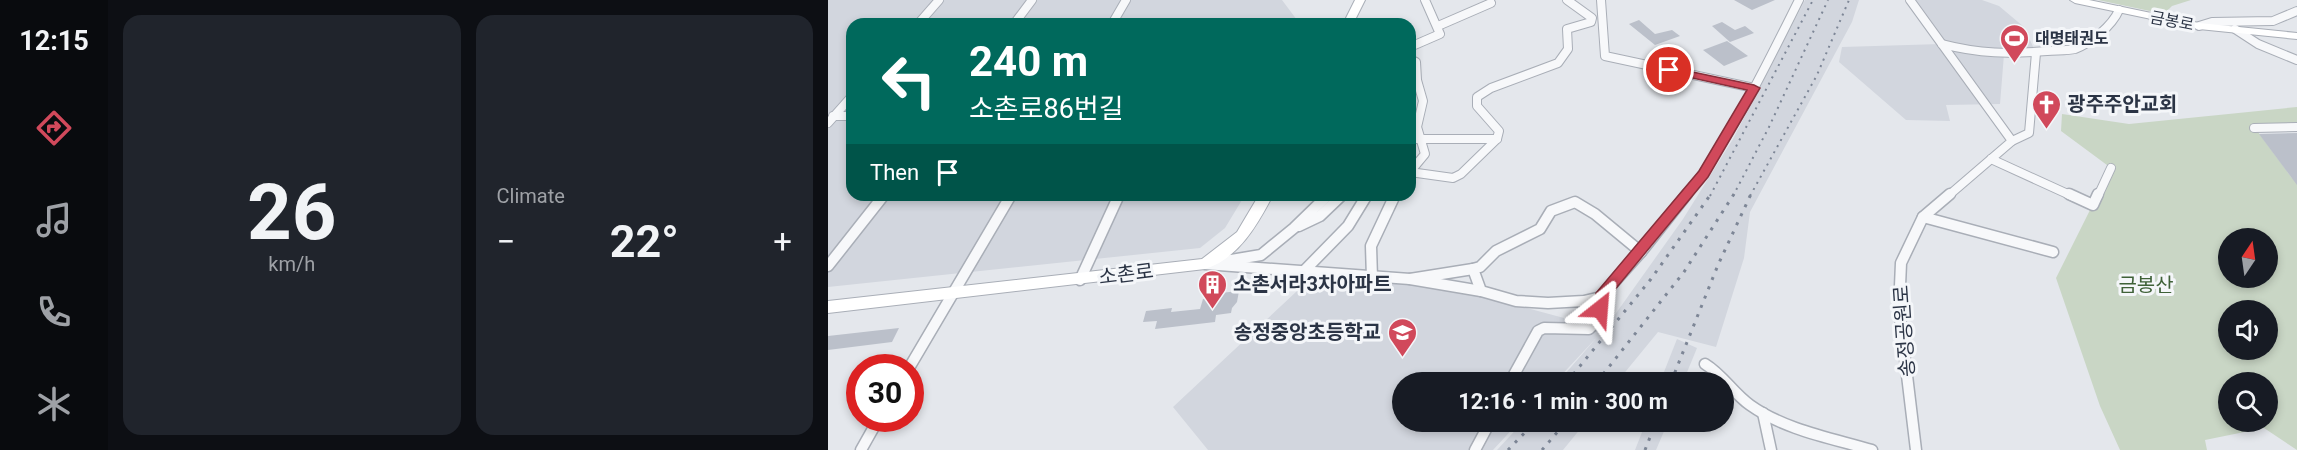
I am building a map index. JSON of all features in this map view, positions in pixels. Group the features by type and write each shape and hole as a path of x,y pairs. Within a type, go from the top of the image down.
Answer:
{"street":[{"path":"923,18 939,0"},
{"path":"1018,18 1032,0"},
{"path":"1116,18 1126,0"},
{"path":"1353,18 1360,0"},
{"path":"1416,44 1440,34 1438,26 1427,10 1425,0"},
{"path":"1416,173 1453,178 1461,174 1497,139 1499,131 1477,106 1477,97 1491,88 1558,63 1568,49 1567,29 1591,21 1592,18 1567,0"},
{"path":"1601,0 1605,57 1754,88"},
{"path":"1515,372 1538,331 1544,328 1589,329 1597,321 1601,297 1641,252 1703,174 1754,88 1799,0"},
{"path":"1910,0 2012,141"},
{"name":"금봉로","path":"2074,0 2199,26 2297,36"},
{"path":"1438,26 1452,21 1466,11 1491,3"},
{"path":"1942,44 1971,52 2004,54 2074,49 2115,19 2119,10"},
{"path":"2199,26 2212,22 2273,21 2297,11"},
{"name":"금봉로","path":"2235,29 2259,44 2297,60"},
{"name":"송정공원로","path":"1916,450 1899,309 1901,263 1923,217 2012,141 2029,133 2036,53"},
{"path":"1416,75 1423,100 1417,127 1425,154 1416,165"},
{"path":"830,118 846,102"},
{"path":"830,118 846,117"},
{"path":"2254,128 2297,127"},
{"path":"1416,139 1497,139"},
{"path":"1991,159 2093,205 2111,168"},
{"path":"828,266 879,201"},
{"path":"917,354 1007,201"},
{"path":"1080,280 1116,201"},
{"name":"소촌로","path":"828,307 1205,264 1238,241 1255,218 1263,201"},
{"path":"1205,264 1261,255 1322,201"},
{"path":"1294,228 1320,216 1336,201"},
{"path":"1304,271 1334,242 1365,201"},
{"path":"1372,278 1371,246 1392,201"},
{"path":"1410,279 1480,267 1496,251 1540,229 1551,211 1575,202 1595,214 1641,252"},
{"path":"1923,217 2053,252"},
{"path":"1205,264 1410,279 1481,291 1516,301 1548,303 1584,301 1601,297"},
{"path":"1473,269 1481,291"},
{"path":"1705,364 1720,371 1733,389 1763,413 1793,426 1872,450"},
{"path":"1763,413 1771,450"},
{"path":"861,450 871,432"},
{"path":"1475,450 1485,432"}],"shaded area":[{"path":"828,0 1282,0 1296,18 846,18 846,201 1241,201 1225,228 1200,248 828,287"},
{"name":"송정중앙초등학교","path":"1805,0 1859,0 1852,22 1750,212 1744,258 1716,347 1658,332 1625,372 1567,372 1598,336 1564,372 1392,372 1392,432 1510,432 1493,450 1208,450 1173,407 1312,277 1453,288 1590,325 1602,333 1683,219 1733,139"},
{"path":"1910,0 1982,0 1999,6 2024,27 2036,53 2004,54 2000,104 1946,105 1950,121 1906,120 1839,62 1842,47 1941,44"},
{"path":"1677,339 1697,348 1687,372 1664,372"},
{"path":"1514,432 1578,432 1563,450 1497,450"},
{"path":"1642,432 1664,432 1656,450 1635,450"}],"green space":[{"path":"2098,0 2191,0 2172,6 2164,14"},
{"name":"금봉산","path":"2297,107 2297,127 2255,128 2292,178 2297,179 2297,450 2270,432 2278,432 2278,372 2218,372 2218,432 2244,432 2205,440 2207,450 2120,450 2100,406 2056,278 2111,168 2061,131 2062,114 2129,124"}],"building":[{"path":"1734,0 1775,0 1752,10"},
{"path":"1639,20 1655,34 1672,30 1680,36 1655,45 1629,24"},
{"path":"1722,22 1735,30 1745,26 1754,33 1730,42 1712,26"},
{"path":"1727,41 1748,56 1724,66 1703,50"},
{"path":"2297,133 2297,185 2259,134"},
{"name":"소촌서라3차아파트","path":"1239,291 1237,302 1231,313 1216,315 1215,322 1155,329 1157,321 1143,322 1146,311 1172,308 1171,312 1200,309 1203,299 1219,298 1220,293"},
{"path":"899,328 892,342 828,350 828,336"}],"railway":[{"path":"1710,196 1813,0"},
{"path":"1733,196 1769,127 1828,0"},
{"path":"1750,195 1817,75 1849,0"},
{"path":"1575,372 1651,279 1711,194"},
{"path":"1605,372 1684,272 1734,194"},
{"path":"1675,372 1718,265 1750,195"},
{"path":"1508,450 1525,432"},
{"path":"1542,450 1557,432"},
{"path":"1645,450 1652,432"}],"place":[{"name":"대명태권도","path":"2014,64"},
{"name":"광주주안교회","path":"2046,130"},
{"name":"소촌서라3차아파트","path":"1212,310"},
{"name":"송정중앙초등학교","path":"1402,358"}],"route":[{"path":"1600,309 1601,297 1641,252 1703,174 1754,88 1669,70"}]}
